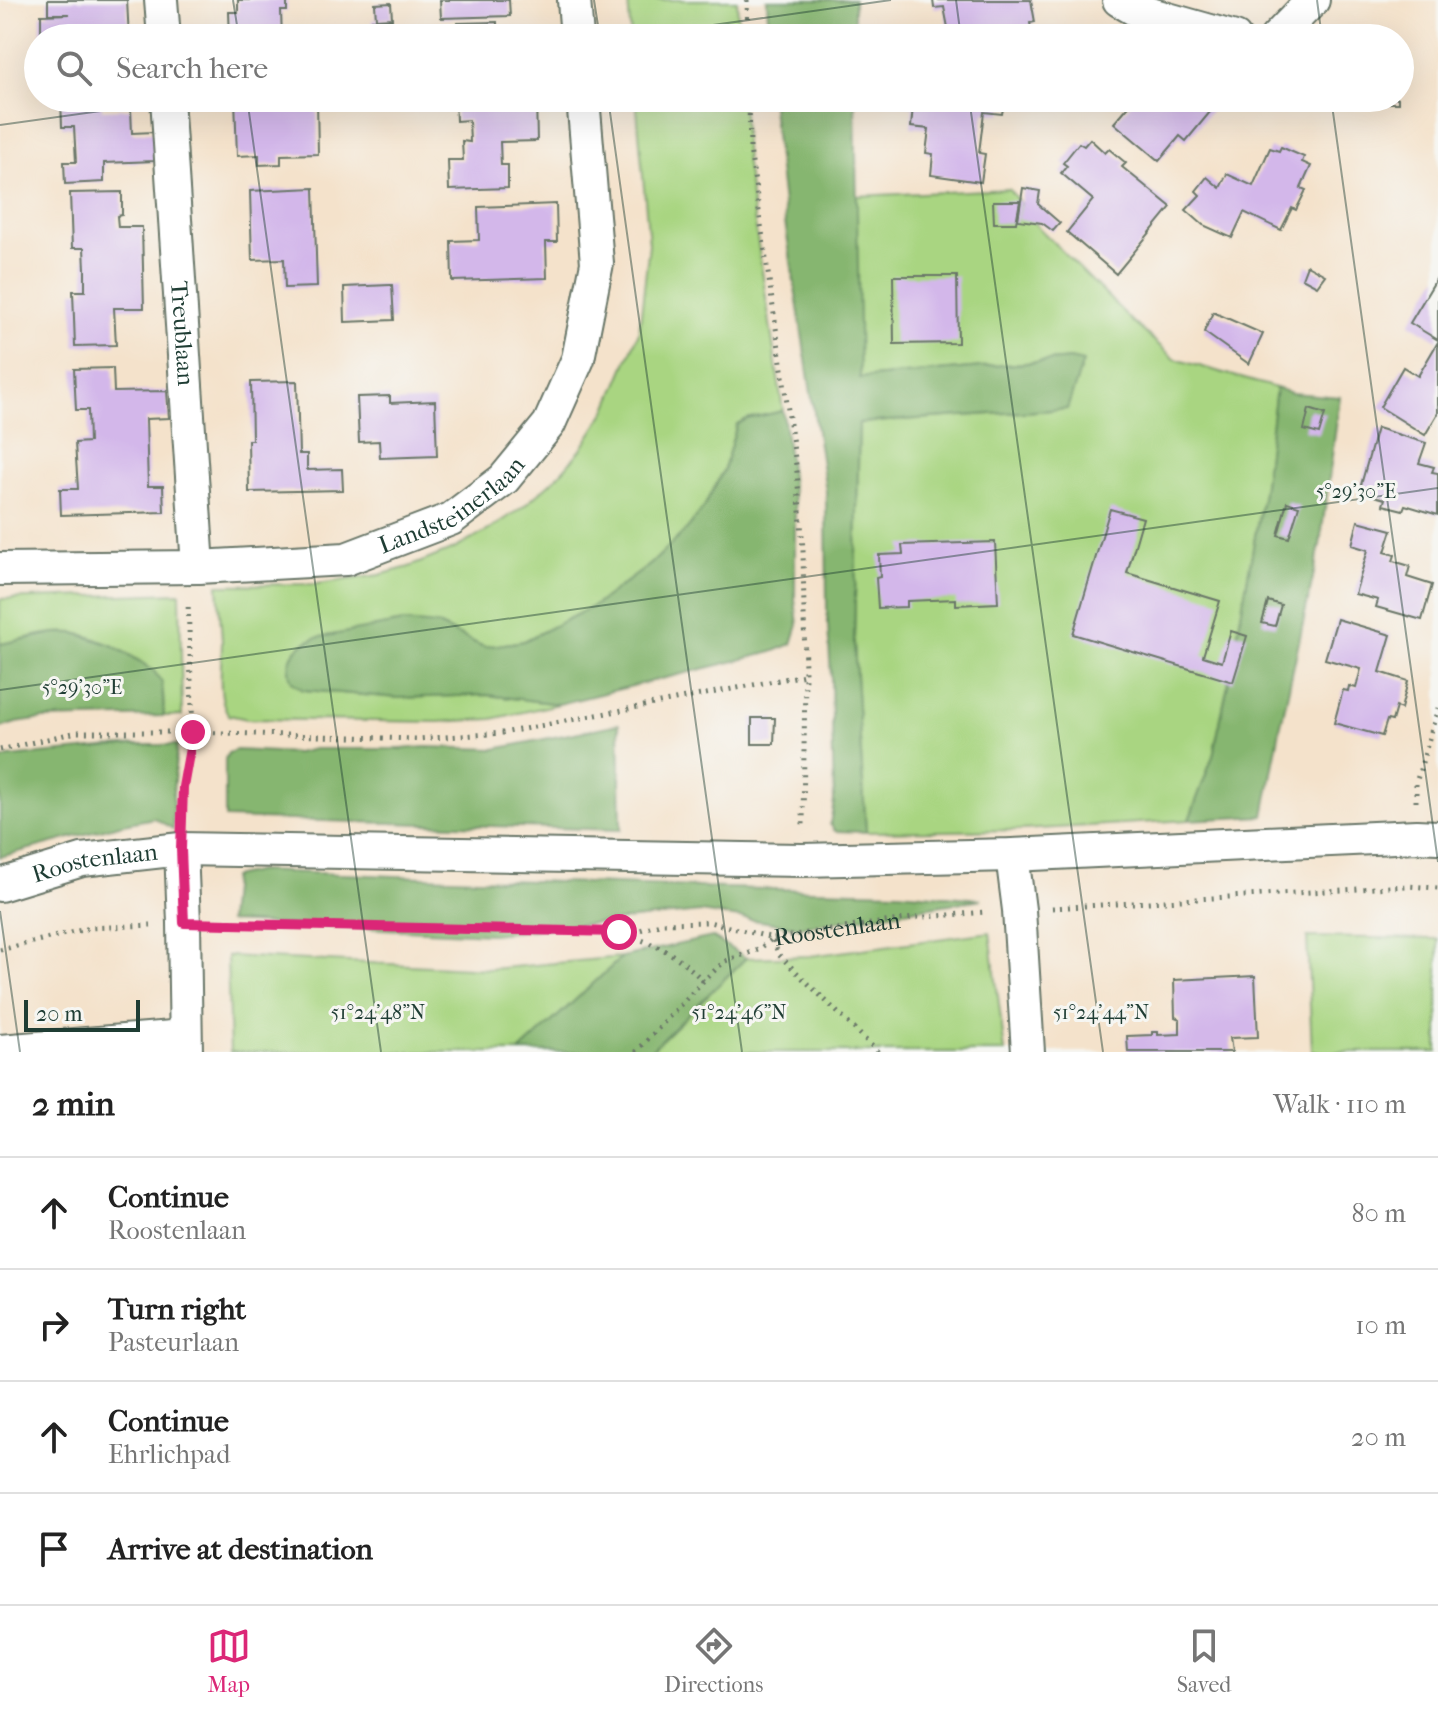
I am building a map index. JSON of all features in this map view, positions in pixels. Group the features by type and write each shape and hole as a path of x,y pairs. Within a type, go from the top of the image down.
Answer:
{"street":[{"path":"161,0 163,24"},
{"path":"574,0 576,24"},
{"path":"1119,0 1136,10 1186,24"},
{"path":"1290,24 1313,0"},
{"name":"Treublaan","path":"168,112 198,567"},
{"name":"Landsteinerlaan","path":"0,569 198,567 346,559 451,519 504,479 549,424 581,346 597,263 584,112"},
{"name":"Roostenlaan","path":"0,885 82,860 181,849 802,860 1012,855 1427,837"},
{"path":"0,1051 186,1044 181,849"},
{"path":"1012,855 1019,910 1028,1052"}],"path":[{"path":"747,0 748,24"},
{"path":"749,112 750,149 797,472 803,549 805,675 802,860"},
{"path":"181,849 183,787 193,732 187,598 198,567"},
{"path":"0,750 77,732 417,739 503,733 805,675"},
{"path":"1419,887 1427,837 1416,783 1438,708"},
{"name":"Roostenlaan","path":"0,950 90,928 184,923 619,932 663,923 709,922 773,938 913,918 1019,910 1407,886 1438,888"},
{"path":"619,932 674,954 703,981"},
{"path":"636,1052 725,961 758,950 773,938 778,954 878,1052"}],"green space":[{"path":"628,0 737,0 738,24 630,24"},
{"path":"767,0 854,0 854,24 768,24"},
{"path":"637,112 743,112 746,164 783,411 737,424 724,469 704,507 686,530 651,564 594,606 524,641 484,647 438,625 304,690 399,698 487,695 559,704 492,719 438,722 247,719 229,715 221,690 218,585 317,584 379,575 456,548 524,506 556,478 580,451 607,409 639,332 649,244"},
{"path":"773,112 855,112 860,378 1070,359 1083,362 1067,409 859,423 854,643 866,832 835,831 830,824 834,801 826,491 785,222"},
{"path":"1009,189 1038,227 1134,323 1175,359 1276,388 1263,492 1213,756 1189,820 1022,830 866,832 854,643 859,423 1066,409 1070,359 859,378 856,196"},
{"path":"1276,388 1292,393 1340,397 1320,545 1264,816 1189,820 1213,756 1231,670 1263,492"},
{"path":"783,411 795,510 798,625 792,644 772,652 559,704 487,695 399,698 304,690 291,680 289,664 293,654 315,638 403,622 438,625 484,647 524,641 594,606 651,564 686,530 704,507 724,469 737,424"},
{"path":"180,593 182,716 164,716 159,679 144,664 94,638 56,633 0,644 0,599"},
{"path":"55,633 75,633 112,645 154,671 162,683 164,716 43,719 0,728 0,644"},
{"path":"619,724 621,830 225,818 225,759 228,753 236,750 296,753 314,749 495,749"},
{"path":"134,745 177,745 173,829 154,818 0,857 0,760"},
{"path":"259,871 898,892 982,899 800,927 700,912 492,934 228,922 232,877"},
{"path":"990,932 1005,1052 649,1052 746,958 810,956"},
{"path":"712,937 746,958 649,1052 519,1052 622,957"},
{"path":"1307,937 1438,939 1438,1052 1312,1052"},
{"path":"227,956 490,969 622,957 519,1052 230,1052"}],"building":[{"path":"48,0 127,0 128,24 41,24 41,15 70,14 48,14"},
{"path":"238,0 287,0 287,11 281,11 281,24 229,24 229,12 238,12"},
{"path":"440,0 509,0 510,16 441,18"},
{"path":"933,0 1031,0 1035,22 947,24 944,7 934,8"},
{"path":"391,3 392,18 376,19 375,4"},
{"path":"372,20 392,20 392,24 372,24"},
{"path":"497,22 497,24 458,24"},
{"path":"61,112 131,112 132,133 154,132 155,161 104,163 104,182 65,184 64,162 76,162 74,127 62,127"},
{"path":"235,112 317,112 318,154 281,155 281,164 259,165 259,155 237,156"},
{"path":"456,112 536,112 537,141 500,142 501,165 508,165 508,188 449,190 448,160 463,160 462,141 470,142 469,120 456,121"},
{"path":"912,112 984,112 979,153 985,154 981,182 931,175 933,154 926,153 929,129 911,127"},
{"path":"1124,112 1210,112 1186,141 1180,136 1159,161 1114,123"},
{"path":"1090,139 1105,153 1109,149 1126,163 1122,167 1171,207 1116,274 1067,232 1093,200 1061,173 1067,166 1063,163 1079,143 1084,146"},
{"path":"1281,147 1304,157 1302,162 1311,166 1301,188 1306,190 1281,230 1244,212 1232,238 1203,225 1186,210 1200,195 1196,191 1207,177 1220,188 1227,174 1253,186 1270,148 1279,151"},
{"path":"314,188 317,287 285,288 284,259 252,260 250,191"},
{"path":"1023,188 1040,191 1038,204 1060,223 1053,231 1042,223 1018,220"},
{"path":"122,192 122,215 117,216 118,227 142,227 144,308 114,308 116,345 75,346 73,291 85,291 85,269 84,248 72,248 70,193"},
{"path":"993,201 1020,201 1016,223 994,223"},
{"path":"556,204 557,242 546,242 547,278 452,281 451,241 479,240 478,207"},
{"path":"1307,265 1325,275 1317,286 1302,278"},
{"path":"893,276 957,276 958,343 894,344"},
{"path":"1438,276 1438,340 1410,323"},
{"path":"392,285 394,320 345,322 344,287"},
{"path":"1213,312 1263,334 1249,364 1204,332"},
{"path":"1438,342 1438,413 1425,435 1380,407 1403,367 1418,376"},
{"path":"113,368 114,392 167,391 169,418 146,419 148,486 163,486 164,512 61,515 60,489 78,489 75,443 89,442 88,410 76,410 74,369"},
{"path":"297,381 299,454 307,454 307,470 342,469 343,490 249,492 251,382"},
{"path":"390,396 390,403 435,401 437,456 380,458 379,441 359,442 357,397"},
{"path":"1309,409 1325,414 1319,434 1304,430"},
{"path":"1377,428 1426,443 1419,463 1434,467 1432,472 1438,473 1438,515 1405,505 1403,510 1383,505 1385,499 1359,492"},
{"path":"1287,502 1299,506 1289,538 1278,535"},
{"path":"1110,509 1143,518 1127,573 1220,601 1203,656 1222,662 1231,631 1247,636 1233,682 1073,634"},
{"path":"1358,521 1392,530 1385,552 1395,555 1393,561 1410,566 1407,577 1432,585 1422,620 1376,607 1378,600 1355,594 1368,550 1352,545"},
{"path":"995,542 998,603 956,605 956,599 907,601 907,607 878,608 876,578 880,577 879,555 903,554 902,545"},
{"path":"1268,601 1281,605 1275,626 1262,623"},
{"path":"1337,619 1391,635 1380,672 1408,681 1401,709 1396,707 1392,721 1387,720 1382,736 1334,723 1343,690 1348,691 1349,686 1356,688 1361,669 1325,659"},
{"path":"752,718 775,718 774,744 752,744"},
{"path":"1255,976 1258,1037 1230,1038 1232,1052 1128,1052 1127,1036 1152,1035 1152,1032 1158,1032 1158,1035 1180,1034 1180,1019 1175,1017 1174,980"}],"route":[{"path":"193,732 183,787 181,849 184,923 619,932"}]}
